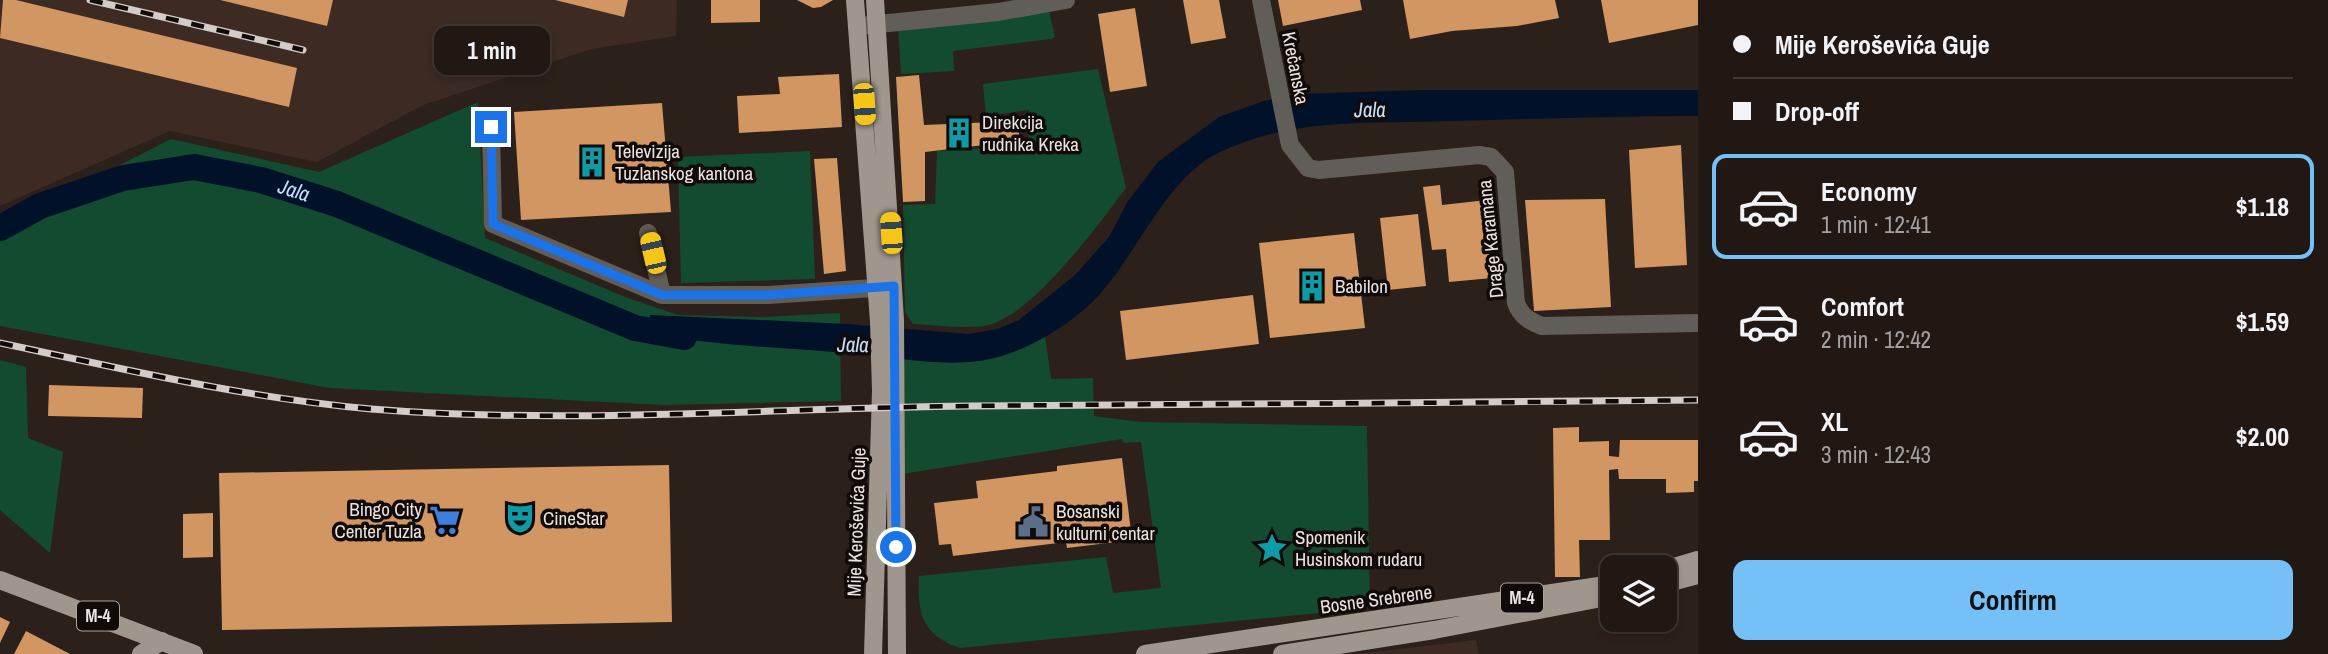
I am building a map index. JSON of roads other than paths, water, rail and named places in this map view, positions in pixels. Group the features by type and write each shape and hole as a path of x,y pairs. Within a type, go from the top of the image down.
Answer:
{"main road":[{"path":"855,0 868,25"},
{"path":"875,0 868,25 886,287 888,392"},
{"name":"Mije Keroševića Guje","path":"873,654 888,392"},
{"name":"Mije Keroševića Guje","path":"888,392 897,654"},
{"path":"1677,566 1698,560"},
{"path":"1677,580 1698,575"},
{"name":"M-4","path":"0,580 189,653"},
{"name":"Bosne Srebrene","path":"1145,654 1600,586"},
{"name":"Bosne Srebrene","path":"1282,654 1600,598"},
{"path":"141,654 162,642"}],"street":[{"path":"868,25 998,12 1066,0"},
{"name":"Krečanska","path":"1261,0 1290,145"},
{"path":"491,127 493,224 662,295 768,295 886,287"},
{"name":"Drage Karamana","path":"1290,145 1308,168 1319,170 1479,155 1491,157 1505,172 1516,303 1520,313 1529,321 1542,326 1698,323"},
{"path":"648,233 662,295"}],"water":[{"path":"1425,90 1698,90 1698,116 1363,123 1304,128 1247,141 1220,152 1184,179 1154,217 1113,278 1080,313 1032,344 989,359 928,362 723,344 648,334 650,315 847,324 968,334 998,329 1019,320 1075,275 1109,237 1128,201 1158,162 1219,117 1264,101 1298,94"}],"waterway":[{"name":"Jala","path":"0,228 40,206 123,178 194,167 261,180 337,204 635,328 684,337"}],"railway":[{"path":"90,0 303,50"},
{"path":"0,343 185,382 278,398 371,409 446,414 596,416 895,407 1698,400"}],"place":[{"name":"Direkcija rudnika Kreka","path":"959,133"},
{"name":"Televizija Tuzlanskog kantona","path":"592,162"},
{"name":"Babilon","path":"1312,286"},
{"name":"CineStar","path":"520,518"},
{"name":"Bingo City Center Tuzla","path":"445,520"},
{"name":"Bosanski kulturni centar","path":"1033,522"},
{"name":"Spomenik Husinskom rudaru","path":"1272,548"}]}
